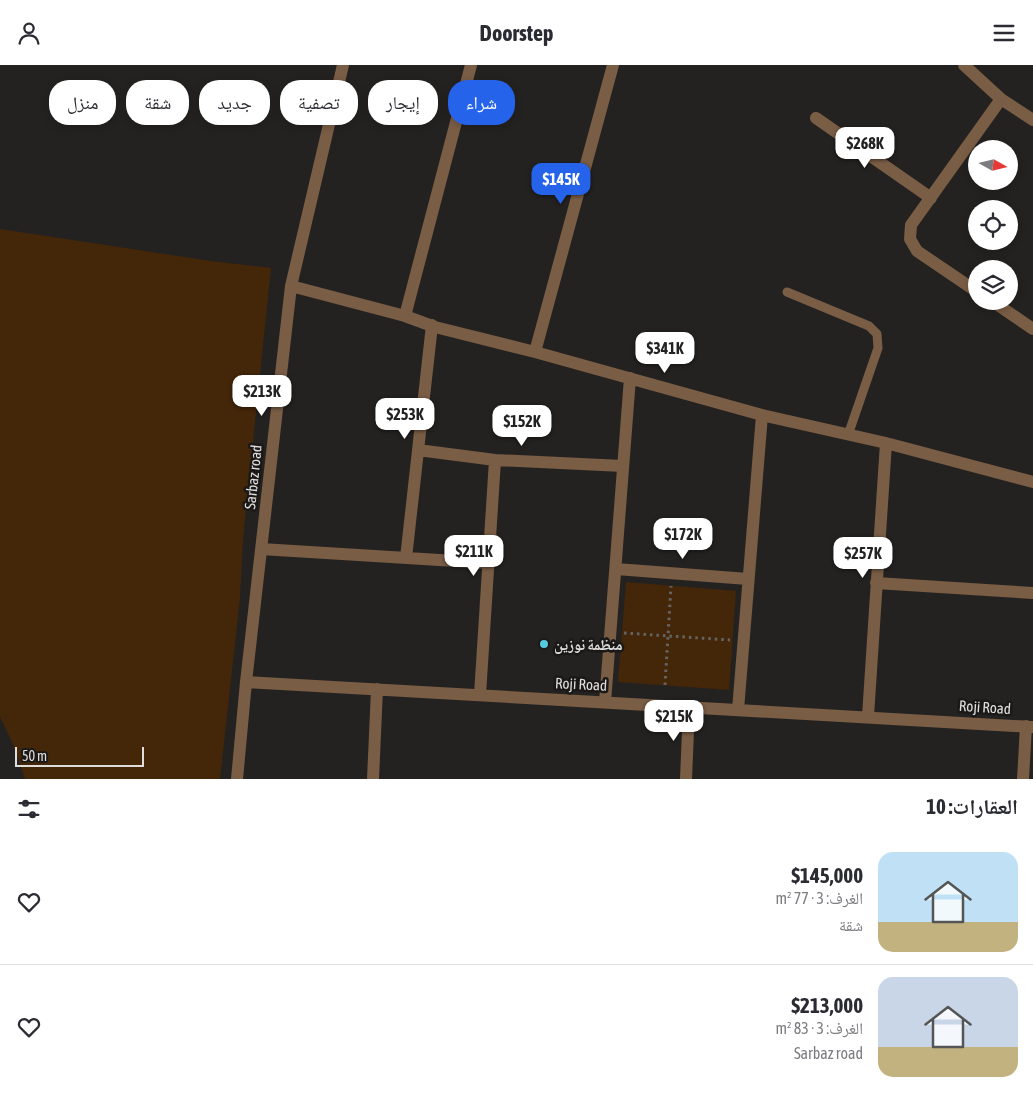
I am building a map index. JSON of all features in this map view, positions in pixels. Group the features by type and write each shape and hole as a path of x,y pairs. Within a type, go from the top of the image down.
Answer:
{"street":[{"name":"Sarbaz road","path":"236,779 291,286 343,65"},
{"path":"405,316 471,65"},
{"path":"535,351 613,65"},
{"path":"964,65 1001,99 1033,120"},
{"path":"968,286 917,251 910,239 911,225 1001,99"},
{"path":"816,118 930,198"},
{"path":"291,286 535,351 762,415 886,443 1033,482"},
{"path":"1005,310 1033,329"},
{"path":"406,558 432,325"},
{"path":"605,702 630,378"},
{"path":"738,710 762,415"},
{"path":"868,716 886,443"},
{"path":"418,449 494,460 623,466"},
{"path":"480,695 494,460"},
{"path":"261,549 488,563"},
{"path":"616,569 748,579"},
{"path":"876,583 1033,593"},
{"name":"Roji Road","path":"246,682 1030,726"},
{"path":"373,779 377,689"},
{"path":"686,779 690,707"},
{"path":"1023,779 1030,726"}],"lane":[{"path":"787,292 869,326 877,335 878,348 848,435"}],"path":[{"path":"665,685 671,586"},
{"path":"622,633 743,641"}],"shaded area":[{"path":"0,229 211,261 271,268 243,539 240,598 220,779 25,779 13,744 0,717"},
{"path":"626,582 736,591 729,690 618,682"}],"place":[{"name":"منظمة نوزين","path":"544,644"}]}
